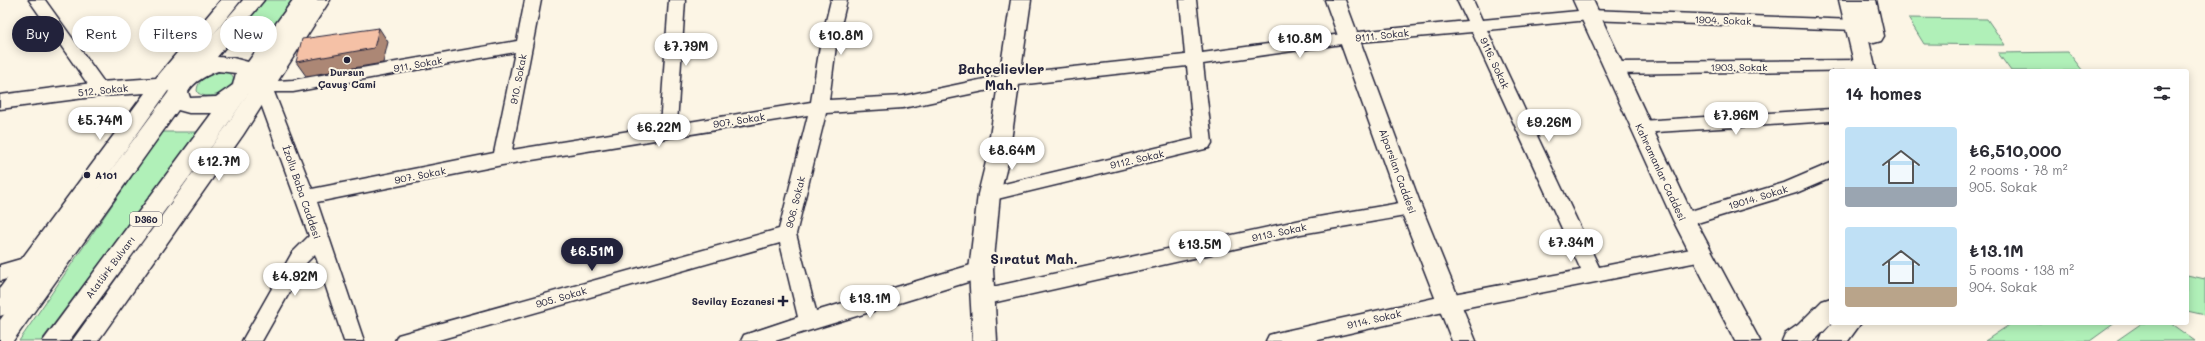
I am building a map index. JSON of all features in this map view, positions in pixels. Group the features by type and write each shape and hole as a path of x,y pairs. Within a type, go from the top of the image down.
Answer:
{"main road":[{"path":"0,339 178,85 231,0"},
{"path":"0,306 31,264 178,85 254,0"},
{"name":"Atatürk Bulvarı","path":"55,341 212,130 247,87 303,0"},
{"path":"178,85 180,103 188,107 198,108 211,106 247,87 283,54 320,0"},
{"path":"985,341 981,270 989,194 997,162 1021,0"},
{"name":"Alparslan Caddesi","path":"1335,0 1411,208 1464,341"},
{"path":"1849,0 1870,69"},
{"path":"1866,0 1870,69"},
{"name":"Kahramanlar Caddesi","path":"1586,8 1640,127 1701,255 1748,341"},
{"path":"84,341 247,87 246,71 240,66 230,64 204,68 178,85"},
{"name":"512. Sokak","path":"1,103 100,89 178,85"},
{"path":"1794,341 1807,332 1829,310"},
{"path":"1832,341 1847,325"}],"street":[{"path":"36,0 100,89"},
{"name":"910. Sokak","path":"502,158 533,0"},
{"path":"668,132 677,0"},
{"name":"906. Sokak","path":"809,321 787,234 819,106 828,46 839,0"},
{"path":"1188,0 1196,59"},
{"name":"9116. Sokak","path":"1465,0 1593,275"},
{"name":"9111. Sokak","path":"1008,80 1196,59 1349,38 1477,25 1586,8"},
{"name":"1904. Sokak","path":"1586,8 1856,25"},
{"name":"911. Sokak","path":"247,87 293,86 524,45"},
{"name":"9112. Sokak","path":"989,194 1203,143 1196,59"},
{"name":"1903. Sokak","path":"1613,68 1870,69"},
{"name":"907. Sokak","path":"306,197 502,158 668,132 819,106 903,102 1008,80"},
{"name":"İzollu Baba Caddesi","path":"247,87 306,197 318,239 354,341"},
{"path":"1640,127 1829,115"},
{"name":"19014. Sokak","path":"1684,220 1790,188 1829,171"},
{"name":"9113. Sokak","path":"983,297 1301,227 1411,208"},
{"name":"905. Sokak","path":"405,341 787,234"},
{"path":"252,341 298,258 318,239"},
{"name":"9114. Sokak","path":"1276,341 1448,303 1701,255"},
{"path":"0,273 31,264"},
{"path":"751,341 809,321 981,270"}],"green space":[{"path":"265,0 293,0 277,23 277,16 252,16"},
{"path":"1908,18 1987,19 2005,45 1924,44"},
{"path":"2068,52 2081,69 2010,69 1998,53"},
{"path":"221,72 230,73 233,76 234,80 228,88 213,96 198,93 198,86 202,80 209,75"},
{"path":"162,132 198,132 41,341 19,341"},
{"path":"2189,275 2205,279 2205,315 2189,311"},
{"path":"2009,325 2112,325 2090,341 1985,341"},
{"path":"2139,325 2173,325 2195,341 2116,341"}],"building":[{"path":"379,28 374,48 296,62 302,39"}],"place":[{"name":"Dursun Çavuş Cami","path":"347,60"},
{"name":"A101","path":"87,175"},
{"name":"Sevilay Eczanesi","path":"783,301"}],"district":[{"name":"Bahçelievler Mah.","path":"1001,76"},
{"name":"Sıratut Mah.","path":"1034,258"}]}
